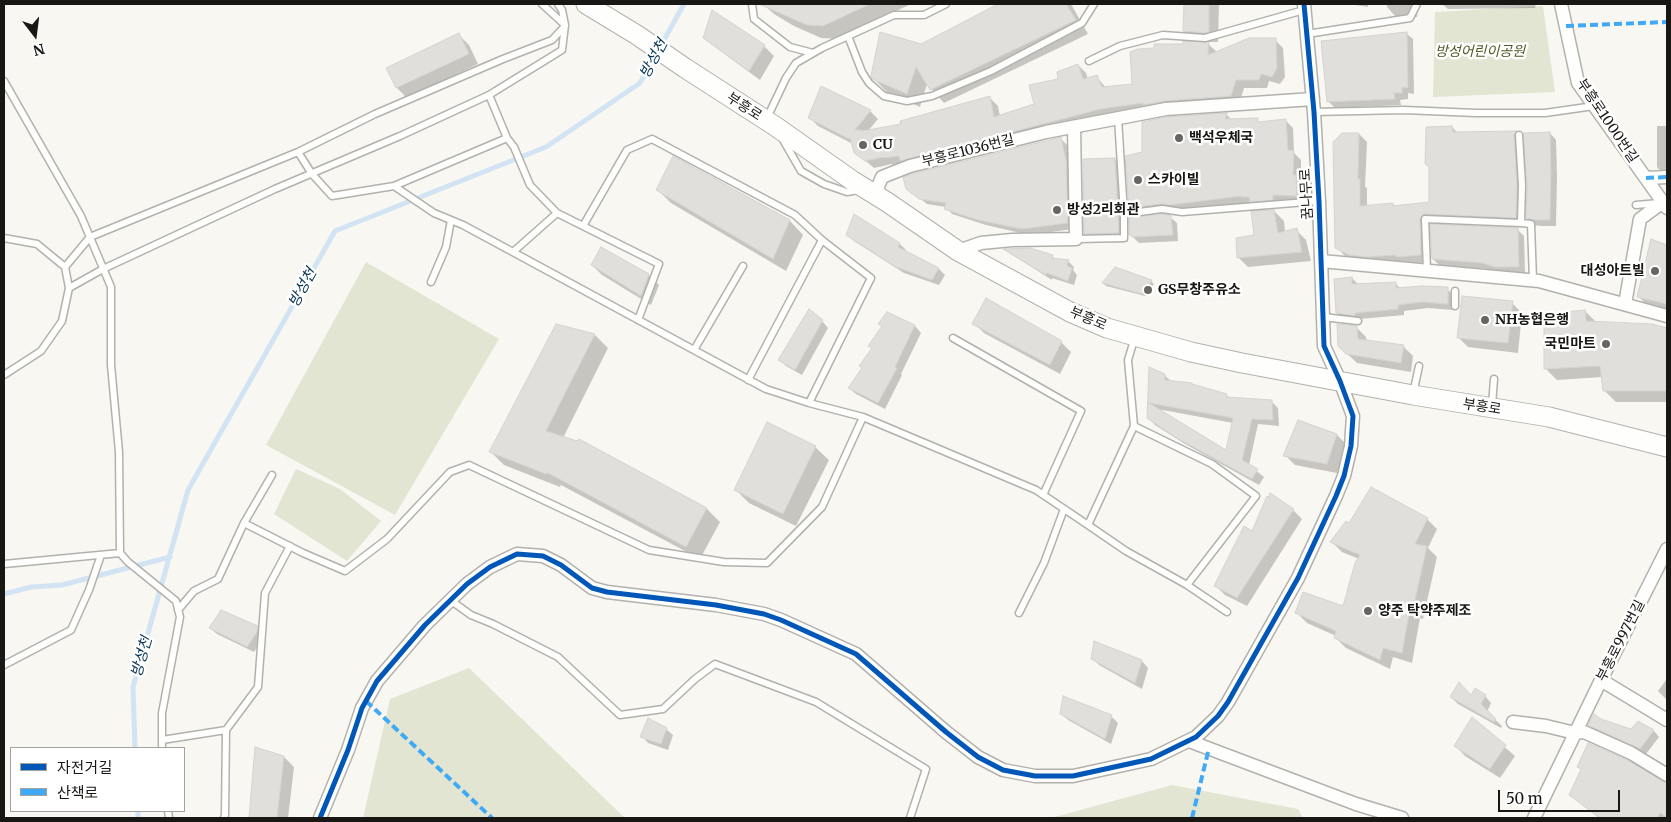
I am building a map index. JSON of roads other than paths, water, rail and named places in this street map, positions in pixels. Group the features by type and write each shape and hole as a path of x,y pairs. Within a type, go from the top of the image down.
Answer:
{"main road":[{"name":"부흥로","path":"586,4 637,35 958,251 1070,312 1107,328 1191,352 1242,363 1549,418 1667,447"}],"street":[{"name":"부흥로1000번길","path":"1561,4 1578,83 1665,205"},
{"name":"꿈나무로","path":"320,818 348,750 362,708 377,681 425,625 467,584 490,567 517,554 543,556 561,565 592,588 607,592 716,606 764,614 781,620 856,654 965,747 978,757 1003,770 1035,776 1073,776 1151,760 1196,737 1218,716 1228,702 1298,578 1336,496 1348,461 1353,416 1324,346 1314,112 1304,7"},
{"name":"부흥로1036번길","path":"870,192 882,177 910,166 1046,132 1166,109 1313,99"},
{"path":"958,251 981,243 1012,240 1076,239 1074,127"},
{"name":"부흥로1000번길","path":"1646,178 1667,177"},
{"path":"1625,304 1630,251 1640,218 1665,205"},
{"path":"1321,261 1533,280 1667,316"},
{"name":"부흥로997번길","path":"1534,818 1667,549"},
{"path":"1601,680 1667,720"},
{"path":"1513,722 1546,726 1575,733 1584,732 1631,753 1667,775"},
{"path":"1189,741 1356,804 1402,818"}],"lane":[{"path":"542,4 565,25"},
{"path":"69,288 104,269 275,189 489,95 562,50 565,25 562,10 558,4"},
{"path":"752,4 754,19 790,47 813,53"},
{"path":"770,124 786,78 796,63 813,53 894,15 924,15 946,4"},
{"path":"848,36 862,72 869,83 884,96 907,101 932,96 991,71 1082,23 1094,4"},
{"path":"1306,34 1410,18 1417,4"},
{"path":"1089,61 1120,46 1163,35 1205,38 1304,7"},
{"path":"65,267 90,237 298,152 375,114 552,40 565,25"},
{"path":"4,81 81,216 111,287 111,366 119,452 120,553 128,562 176,601 180,617 162,714 162,747"},
{"path":"489,95 506,138 514,147 530,185 557,213 659,264 638,320"},
{"path":"1314,112 1404,110 1545,113 1594,106"},
{"path":"1076,239 1124,238 1118,118"},
{"path":"1519,135 1521,223"},
{"path":"298,152 312,174 332,196 394,186 506,138"},
{"path":"583,226 627,150 652,139 795,215 822,240 871,278 809,403"},
{"path":"394,186 434,213 513,252 766,389 809,403 863,417 1036,490 1126,551 1187,585 1226,612"},
{"name":"꿈나무로","path":"1124,214 1162,209 1182,212 1319,201"},
{"path":"1636,204 1665,205"},
{"path":"513,252 557,213"},
{"path":"1427,270 1425,219 1521,223 1531,224 1533,280"},
{"path":"431,282 446,247 451,220"},
{"path":"4,238 37,244 65,267 69,288 62,321 41,351 4,376"},
{"path":"748,380 822,240"},
{"path":"694,350 742,266"},
{"path":"1455,291 1455,306"},
{"path":"1323,317 1358,321"},
{"path":"1088,525 1134,426 1128,360 1136,336"},
{"path":"953,338 1081,411 1043,495"},
{"path":"1413,395 1418,366"},
{"path":"1491,409 1494,379"},
{"path":"244,524 345,571 387,539 450,472 469,466 649,550 724,562 767,563 822,507 863,417"},
{"path":"1134,426 1212,464 1256,496 1187,585"},
{"path":"178,610 194,592 218,580 244,524 272,475"},
{"path":"1019,613 1044,563 1064,508"},
{"path":"224,818 226,730 258,687 264,593 290,546"},
{"path":"4,564 120,553"},
{"path":"4,665 71,630 91,585 101,555"},
{"path":"450,600 471,616 493,624 558,657 620,715 663,710 715,664 816,702 926,769 910,818"},
{"path":"162,740 226,730"}],"waterway":[{"name":"방성천","path":"135,747 133,687 188,490 335,231 546,147 640,83 684,4"},
{"path":"4,594 31,587 62,585 170,557"},
{"name":"방성천","path":"138,812 138,818"}],"place":[{"name":"백석우체국","path":"1179,138"},
{"name":"CU","path":"863,145"},
{"name":"스카이빌","path":"1138,180"},
{"name":"방성2리회관","path":"1057,210"},
{"name":"대성아트빌","path":"1655,271"},
{"name":"GS무창주유소","path":"1148,290"},
{"name":"NH농협은행","path":"1485,320"},
{"name":"국민마트","path":"1606,344"},
{"name":"양주 탁약주제조","path":"1368,611"}],"park label":[{"name":"방성어린이공원","path":"1480,52"}]}
